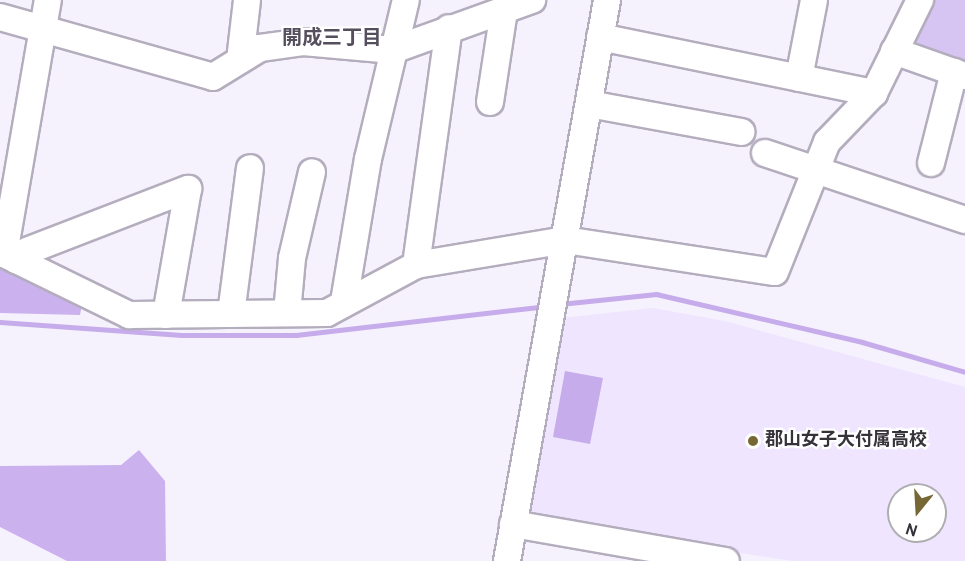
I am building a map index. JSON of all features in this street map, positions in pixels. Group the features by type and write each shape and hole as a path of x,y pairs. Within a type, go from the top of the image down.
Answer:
{"street":[{"path":"7,256 48,0"},
{"path":"240,60 247,0"},
{"path":"344,303 368,159 406,0"},
{"path":"0,17 213,77 260,48 303,42 393,50 448,28 532,0"},
{"path":"507,561 607,0"},
{"path":"799,78 814,0"},
{"path":"7,256 129,315 327,313 416,265 565,240 775,272 827,142 874,93 920,0"},
{"path":"490,102 504,9"},
{"path":"416,265 448,28"},
{"path":"600,37 874,93"},
{"path":"894,51 959,74 942,116 931,163"},
{"path":"589,104 741,132"},
{"path":"919,125 933,124 942,116"},
{"path":"765,153 965,220"},
{"path":"231,314 250,168"},
{"path":"287,313 292,258 312,172"},
{"path":"7,256 27,251 188,189 166,315"},
{"path":"513,524 726,561"}],"shaded area":[{"path":"926,0 965,0 965,70 906,50"},
{"path":"0,261 82,304 80,315 0,313"},
{"name":"郡山女子大付属高校","path":"653,308 725,321 965,387 965,561 792,561 527,520 561,318"},
{"path":"565,371 603,378 590,444 553,437"},
{"path":"139,450 165,481 166,561 67,561 0,527 0,466 121,465"}],"waterway":[{"path":"560,304 656,294 862,342 965,372"},
{"path":"0,322 182,335 296,335 545,306"}],"place":[{"name":"郡山女子大付属高校","path":"753,441"}],"district":[{"name":"開成三丁目","path":"332,39"}]}
